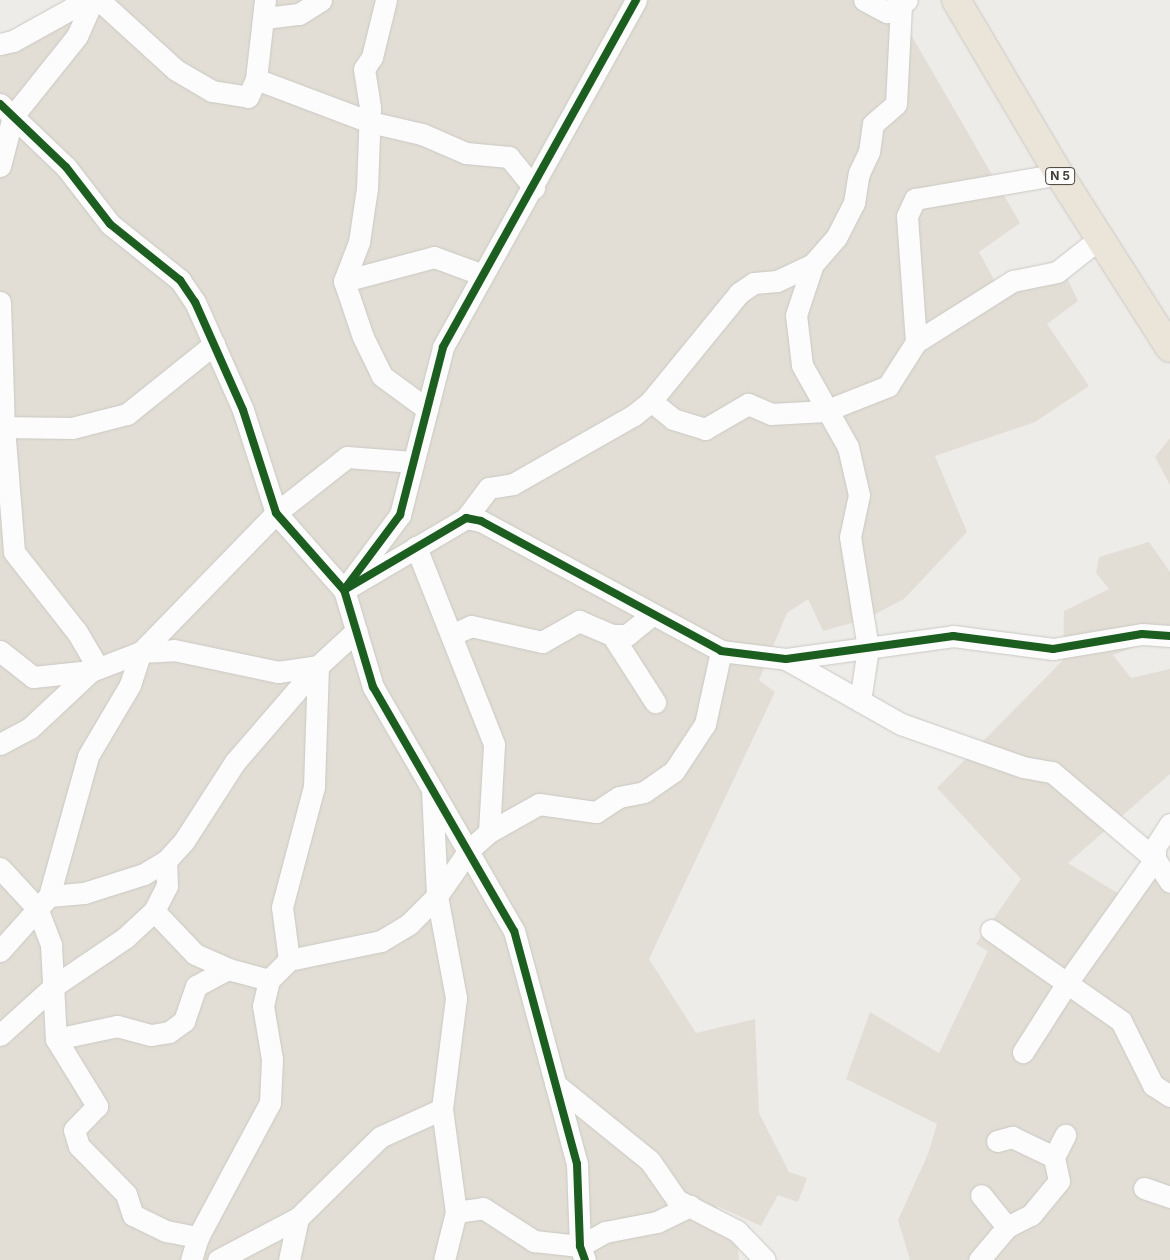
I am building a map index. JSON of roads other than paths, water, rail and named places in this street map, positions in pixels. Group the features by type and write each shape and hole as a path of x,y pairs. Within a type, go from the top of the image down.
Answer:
{"highway":[{"name":"N 5","path":"956,0 1059,174 1170,348"}],"street":[{"path":"0,44 13,41 87,0"},
{"path":"0,166 6,110 76,36 93,0"},
{"path":"99,0 176,70 212,90 248,97 256,79 265,9 299,14 321,0"},
{"path":"386,0 372,58 364,69 370,122 368,188 359,242 344,280 363,337 382,376 427,409"},
{"path":"344,590 400,515 443,347 534,188 636,0"},
{"path":"864,0 886,12 904,3"},
{"path":"860,701 868,648 850,537 859,495 848,447 826,411 802,365 796,315 813,264 836,238 854,203 859,173 869,152 873,124 896,104 904,3"},
{"path":"256,79 370,122 422,134 466,153 509,157 534,188"},
{"path":"6,110 66,167 110,224 180,280 195,302 243,410 276,513 344,590 373,687 469,850 514,931 577,1164 582,1253"},
{"path":"916,342 907,216 915,199 1059,174"},
{"path":"651,400 673,419 705,429 748,404 771,414 826,411 888,386 916,342 1013,282 1057,272 1100,238"},
{"path":"344,280 434,257 483,275"},
{"path":"344,590 466,518 489,488 514,484 634,415 651,400 739,293 754,283 777,281 813,264"},
{"path":"0,302 2,427 14,552 77,632 95,669"},
{"path":"2,427 72,428 127,414 214,344"},
{"path":"0,951 43,902 88,756 130,685 141,652 276,513 347,457 413,462"},
{"path":"466,518 482,521 721,651 786,659 953,636 1053,649 1142,634 1170,636"},
{"path":"416,547 494,744 489,832"},
{"path":"451,635 471,626 542,642 580,621 612,635 627,634 652,615"},
{"path":"43,902 84,893 144,874 166,861 184,841 235,762 318,666 356,631"},
{"path":"612,635 655,702"},
{"path":"4,662 33,676 95,669 141,652 174,650 278,672 318,666"},
{"path":"191,1260 198,1237 270,1103 272,1059 263,1006 269,980 288,960 381,941 409,924 436,896 469,850 489,832 540,804 596,812 619,797 644,792 674,771 705,724 721,651"},
{"path":"786,659 901,724 1023,767 1052,772 1155,859 1170,882"},
{"path":"288,960 282,907 314,787 318,666"},
{"path":"0,744 30,728 95,669"},
{"path":"432,786 436,896 456,998 442,1109 456,1212 444,1260"},
{"path":"1023,1052 1068,982 1155,859 1155,847 1170,824"},
{"path":"0,1035 54,986 125,938 154,911 167,886 166,861"},
{"path":"0,868 43,902 51,946 56,1039 97,1106 74,1130 79,1146 126,1194 133,1215 166,1231 198,1237"},
{"path":"154,911 195,954 228,969 269,980"},
{"path":"991,930 1068,982 1121,1021 1153,1085 1170,1096"},
{"path":"56,1039 117,1026 151,1035 169,1032 184,1021 196,986 228,969"},
{"path":"555,1084 650,1161 677,1200 737,1231 765,1260"},
{"path":"218,1260 298,1218 380,1137 442,1109"},
{"path":"979,1260 1006,1227 1031,1215 1059,1181 1054,1157 1065,1134"},
{"path":"997,1141 1012,1137 1054,1157"},
{"path":"1144,1188 1170,1197"},
{"path":"981,1195 1006,1227"},
{"path":"582,1253 605,1232 657,1222 690,1206"},
{"path":"456,1212 483,1208 534,1241 582,1253"},
{"path":"289,1260 298,1218"}]}
